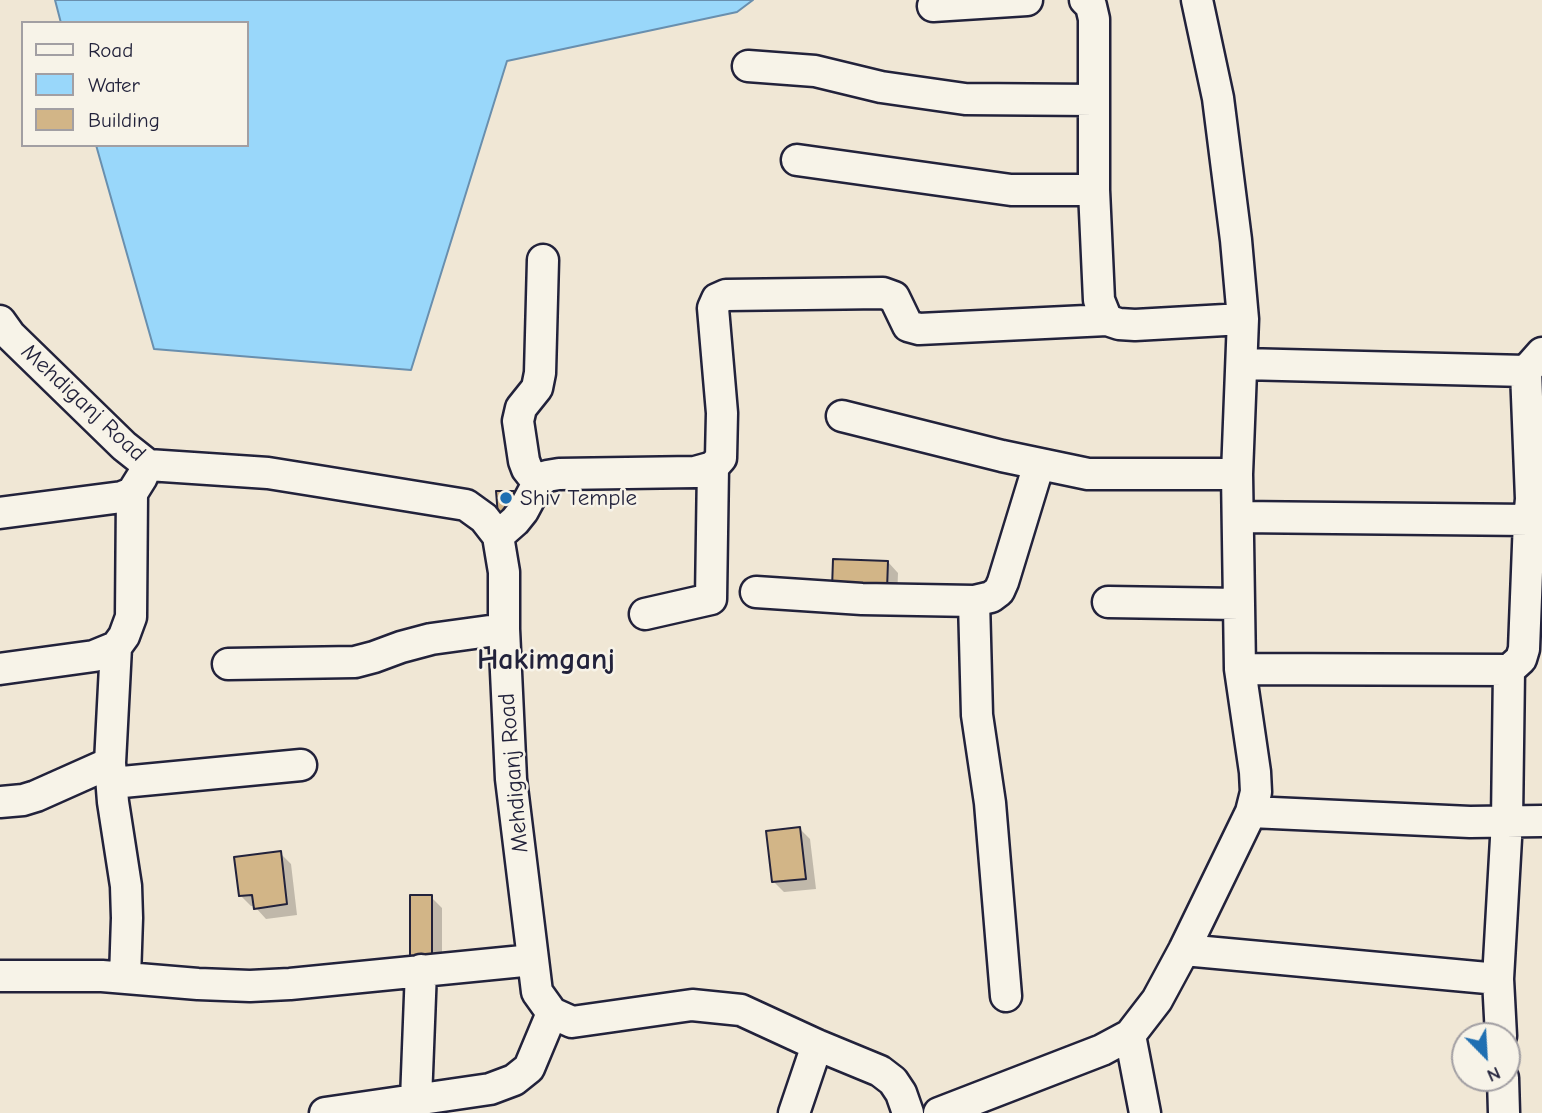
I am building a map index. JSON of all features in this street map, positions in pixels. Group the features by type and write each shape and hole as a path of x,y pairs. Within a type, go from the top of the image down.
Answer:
{"street":[{"path":"933,6 1027,0"},
{"path":"1085,0 1091,6 1094,19 1094,190 1099,300 1107,320"},
{"path":"939,1113 1102,1050 1130,1035 1157,1000 1184,950 1251,812 1256,792 1240,668 1237,474 1243,319 1218,97 1197,0"},
{"path":"748,66 815,71 881,87 965,99 1094,100"},
{"path":"797,160 1011,190 1094,190"},
{"path":"538,483 524,461 518,421 521,408 537,387 540,373 543,260"},
{"path":"498,536 515,522 538,483 547,476 695,472 713,467 721,458 722,413 713,308 717,299 726,295 883,293 894,297 908,326 919,329 1107,320 1135,325 1243,319"},
{"name":"Mehdiganj Road","path":"0,321 10,335 115,437 148,465 268,473 466,505 484,518 498,536 504,572 511,779 537,992 552,1013"},
{"path":"1240,668 1509,670 1521,659 1534,598 1534,362 1242,364"},
{"path":"842,416 1088,474 1237,474"},
{"path":"755,592 862,599 974,601 991,597 999,591 1003,582 1038,464"},
{"path":"0,669 94,656 116,647 124,636 131,617 132,492 148,465"},
{"path":"645,614 711,598 713,467"},
{"path":"0,513 122,497 132,492"},
{"path":"1238,517 1534,506"},
{"path":"974,601 977,715 990,803 1006,996"},
{"path":"1108,602 1239,604"},
{"path":"228,664 355,662 431,639 504,629"},
{"path":"116,647 111,773 126,886 125,978"},
{"path":"1500,1022 1498,979 1507,821 1509,670"},
{"path":"0,802 23,800 111,773 300,765"},
{"path":"1251,812 1470,822 1542,821"},
{"path":"1184,950 1498,979"},
{"path":"0,976 102,976 250,986 533,960"},
{"path":"416,1100 421,970"},
{"path":"325,1113 490,1089 514,1080 529,1068 552,1013 572,1022 692,1005 741,1010 880,1071 893,1081 901,1093 908,1113"},
{"path":"1130,1035 1145,1113"},
{"path":"794,1113 817,1045"},
{"path":"1503,1092 1504,1113"}],"water":[{"path":"55,0 753,0 737,12 507,61 411,370 154,349 97,147 248,147 248,21 60,21"}],"building":[{"name":"Shiv Temple","path":"496,491 514,491 517,505 498,516"},
{"path":"833,559 888,561 887,590 832,589"},
{"path":"800,827 806,879 772,882 766,831"},
{"path":"281,851 287,904 254,909 252,895 239,896 234,857"},
{"path":"410,895 432,895 432,961 410,962"}],"place":[{"name":"Shiv Temple","path":"506,498"}],"district":[{"name":"Hakimganj","path":"546,661"}]}
